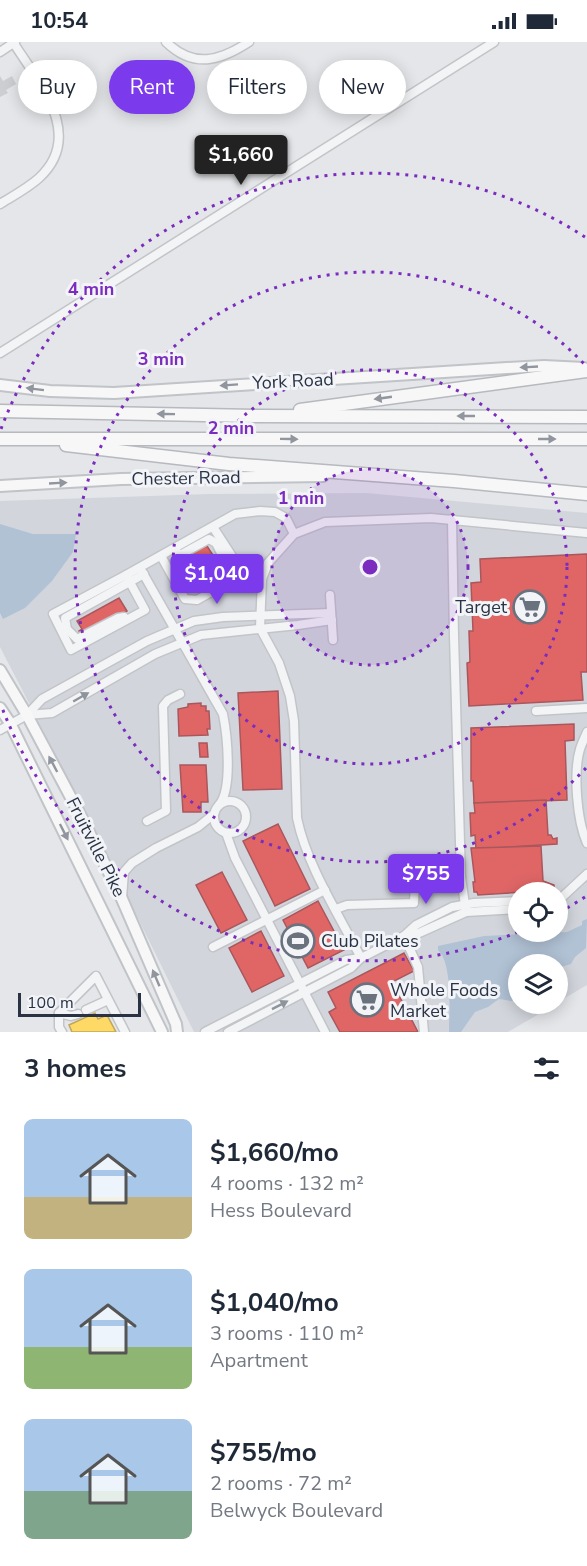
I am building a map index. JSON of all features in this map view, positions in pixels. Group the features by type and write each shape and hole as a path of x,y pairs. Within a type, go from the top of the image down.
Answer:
{"highway":[{"path":"255,416 587,369"},
{"path":"0,411 255,416 587,417"},
{"path":"0,439 587,439"},
{"path":"20,439 218,463 380,475"},
{"name":"Chester Road","path":"380,475 587,494"}],"main road":[{"name":"York Road","path":"0,385 50,391 114,393 544,366 587,369"},
{"name":"Chester Road","path":"0,485 121,479 380,475"},
{"name":"Fruitville Pike","path":"0,670 27,715 122,899 177,1024 177,1032"},
{"name":"Fruitville Pike","path":"0,708 5,726 162,1032"}],"street":[{"path":"0,51 14,42 56,113 59,136 53,158 41,176 0,204"},
{"path":"166,42 184,55 206,60 220,58 249,42"},
{"path":"0,353 494,42"},
{"path":"159,603 71,650 53,614 128,579 161,556 235,514 275,512 286,518 294,534"},
{"path":"361,958 325,890 299,830 294,721 290,696 279,663 260,628 262,579 268,563 294,534 325,522 431,518 587,533"},
{"path":"452,519 453,636 461,878 465,908"},
{"path":"161,556 185,599 197,600 238,577 237,564 213,527"},
{"path":"174,549 180,555 209,539 216,543 234,579"},
{"path":"122,899 124,872 136,860 198,827 214,814 225,797 227,783 226,729 223,714 142,571"},
{"path":"128,579 145,610"},
{"path":"330,594 333,640"},
{"path":"5,726 27,715 42,699 147,641 194,621 223,617 331,616"},
{"path":"27,715 52,713 155,654 201,635 298,625 331,616"},
{"path":"147,821 166,811 163,706 168,700 180,694"},
{"path":"536,711 587,708"},
{"path":"587,732 577,766 578,801 587,843"},
{"path":"227,783 232,799 245,813 244,824 234,836 232,849"},
{"path":"219,805 227,801 236,802"},
{"path":"214,814 215,824 226,833 267,920 326,1032"},
{"path":"198,827 215,824"},
{"path":"226,833 237,831"},
{"path":"568,892 587,874"},
{"path":"336,909 347,905 414,903 415,879 461,878"},
{"path":"213,947 325,890"},
{"path":"205,1032 351,968 361,958 404,936 416,925 440,912 508,902"},
{"path":"465,908 508,909"},
{"path":"404,936 418,967 424,1032"},
{"path":"62,1032 59,1027 59,1013 96,976 125,1032"},
{"path":"228,1032 302,988"},
{"path":"59,1013 71,1016 108,1000"}],"shaded area":[{"path":"366,493 587,513 587,985 568,996 568,954 508,954 508,1014 539,1014 508,1032 194,1032 95,831 0,647 0,501 209,494"}],"water":[{"path":"0,524 33,534 76,534 73,552 52,581 25,608 3,619 0,613"},
{"path":"587,919 586,948 575,957 571,964 568,965 568,954 508,954 508,1000 499,999 475,1012 461,1032 449,1032 448,977 438,946 484,936 508,935 508,942 568,942 568,932 582,925 582,921"}],"building: Homes":[{"path":"95,1013 98,1019 107,1015 116,1032 72,1032 69,1025"}],"building: Shops":[{"path":"207,546 223,571 196,586 181,559"},
{"name":"Target","path":"587,554 587,672 581,672 583,700 469,706 467,663 470,662 469,631 473,631 471,583 481,582 480,559"},
{"path":"119,598 127,611 82,636 79,631 82,629 77,621"},
{"path":"278,691 282,789 243,790 238,693"},
{"path":"201,703 201,706 206,706 206,711 209,711 208,735 179,736 178,709 188,707 188,704"},
{"path":"574,724 574,740 565,741 567,800 474,803 473,781 471,781 471,728"},
{"path":"199,743 207,743 208,757 200,757"},
{"path":"180,765 206,765 208,802 201,802 201,812 183,812"},
{"path":"546,800 548,835 551,835 553,839 557,838 557,844 476,849 475,835 471,836 470,813 475,813 474,803"},
{"path":"278,824 310,889 275,906 243,841"},
{"path":"541,846 543,881 546,882 508,882 508,893 478,895 474,892 471,848"},
{"path":"222,872 247,920 221,933 196,885"},
{"path":"318,901 344,950 308,968 283,920"},
{"path":"261,931 284,976 252,992 229,948"},
{"name":"Whole Foods Market","path":"404,953 414,971 392,982 418,1032 340,1032 329,1012 336,1008 328,992"}],"building: Other":[{"path":"0,76 3,81 12,76 16,84 6,90 8,93 0,97"}],"place":[{"name":"Target","path":"530,607"},
{"name":"Club Pilates","path":"298,941"},
{"name":"Whole Foods Market","path":"367,1000"}]}
